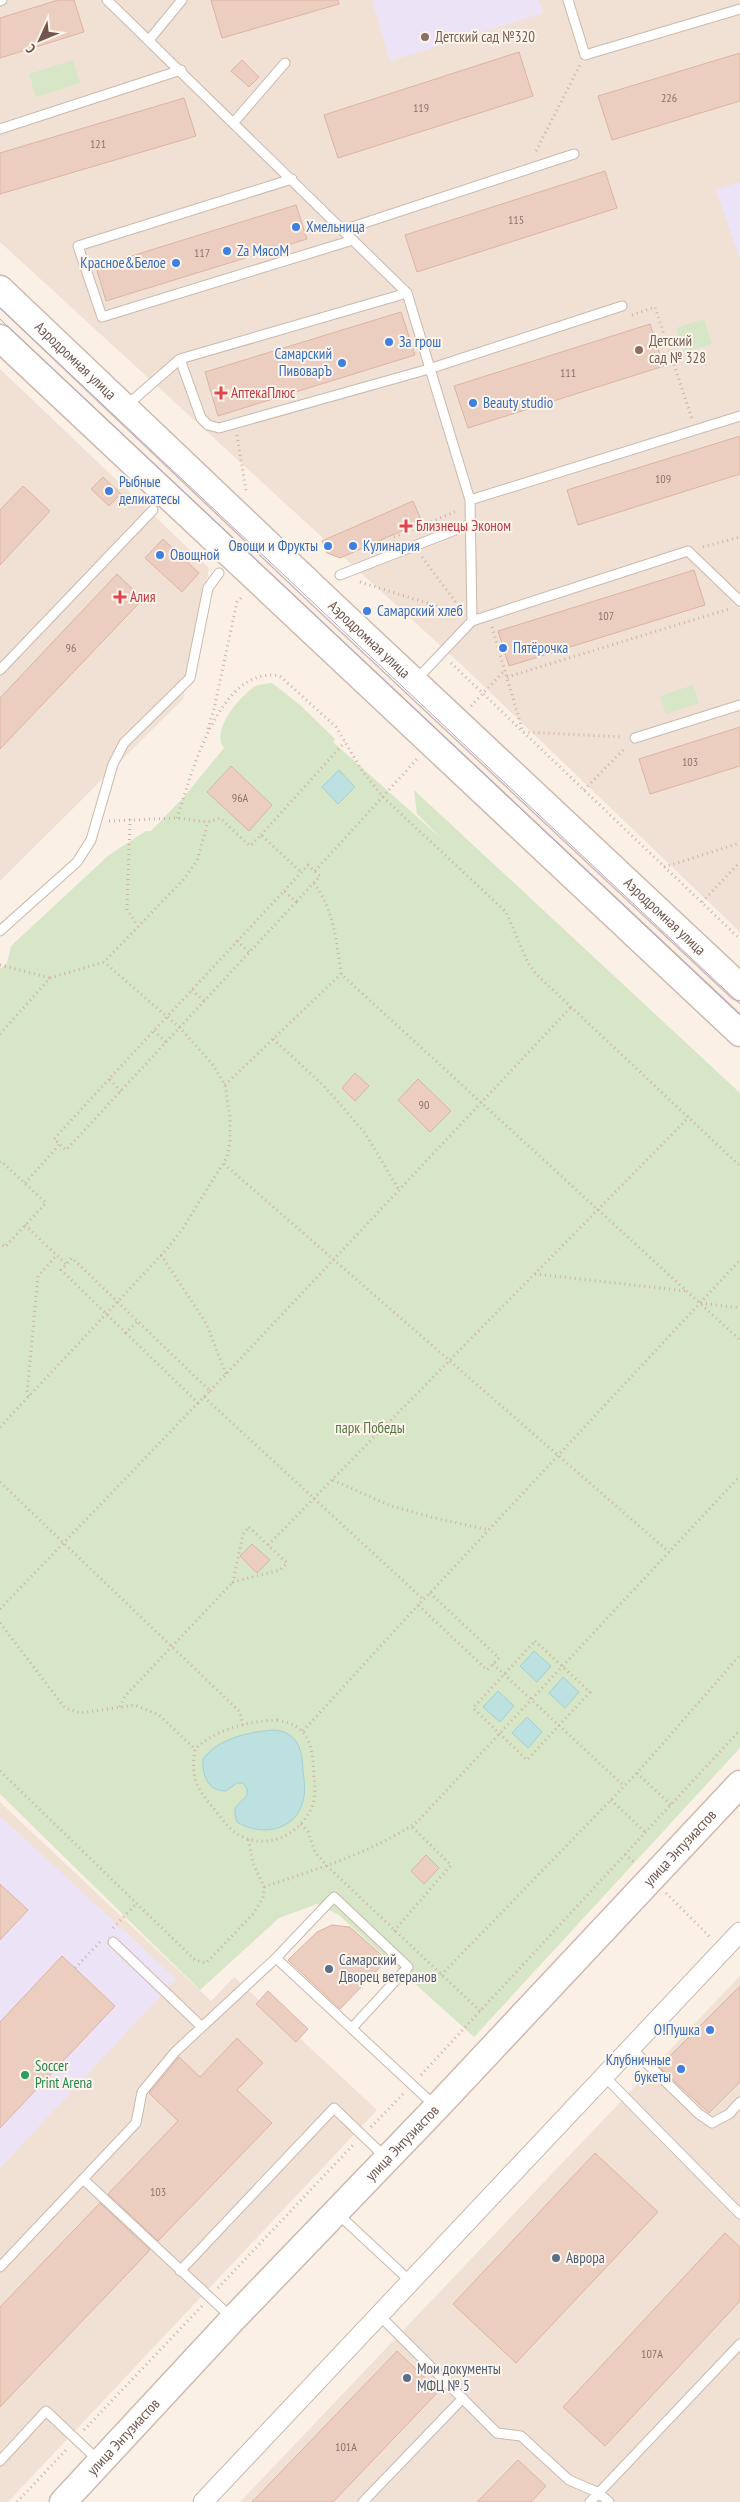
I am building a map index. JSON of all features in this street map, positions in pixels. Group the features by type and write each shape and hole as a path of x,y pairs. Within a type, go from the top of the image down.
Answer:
{"main road":[{"name":"Аэродромная улица","path":"0,289 414,682 740,987"},
{"path":"0,338 157,506 740,1034"},
{"name":"улица Энтузиастов","path":"63,2502 233,2319 437,2107 740,1784"}],"street":[{"path":"203,2502 740,1932"}],"lane":[{"path":"107,0 181,70 407,293 470,500 468,525 472,621"},
{"path":"149,40 182,0"},
{"path":"568,0 585,55 740,9"},
{"path":"234,122 285,63"},
{"path":"0,129 181,70"},
{"path":"343,230 574,154"},
{"path":"292,179 78,246 102,317 353,240"},
{"path":"125,407 180,359 407,293"},
{"path":"180,359 201,418 208,425 219,428 236,425 429,369 622,306"},
{"path":"470,500 740,416"},
{"path":"0,670 157,506"},
{"path":"340,576 468,525"},
{"path":"414,682 472,621 688,551 740,601"},
{"path":"0,930 77,862 91,840 113,764 124,743 190,678 208,588 219,573"},
{"path":"635,738 740,705"},
{"path":"0,2267 136,2123 142,2092 175,2052 276,1958 334,1897 408,1967 352,2028"},
{"path":"113,1942 202,2027"},
{"path":"276,1958 437,2107"},
{"path":"631,2048 699,2114 712,2123 729,2114 740,2102"},
{"path":"604,2076 740,2214"},
{"path":"180,2271 334,2108 387,2159"},
{"path":"83,2179 233,2319"},
{"path":"336,2212 411,2282"},
{"path":"379,2316 497,2432 521,2436 569,2480 599,2492 609,2502"},
{"path":"590,2502 740,2344"},
{"path":"363,2502 463,2398"},
{"path":"0,2461 46,2411 100,2462"}],"path":[{"path":"527,170 585,55"},
{"path":"627,317 655,307 696,429"},
{"path":"236,425 247,496"},
{"path":"340,576 465,615 405,532"},
{"path":"688,551 740,537"},
{"path":"176,818 214,710 237,602 243,596"},
{"path":"507,676 731,608"},
{"path":"488,616 523,732"},
{"path":"441,654 740,939"},
{"path":"457,722 505,670"},
{"path":"205,739 220,709 235,692 251,681 272,674 280,676 336,727 363,772 383,797 506,912 528,963 536,974 740,1166"},
{"path":"523,732 635,738"},
{"path":"584,790 635,738"},
{"path":"96,822 176,818 208,822 220,818 250,846 345,742"},
{"path":"315,871 418,758"},
{"path":"130,819 128,909 137,925"},
{"path":"0,1034 50,978 104,962 137,925 183,880 197,861 208,822"},
{"path":"260,835 301,872"},
{"path":"664,867 740,843"},
{"path":"702,902 740,862"},
{"path":"308,865 315,871 320,876 314,883 66,1150 54,1139 301,872 308,865"},
{"path":"314,883 326,901 334,925 341,974 740,1340"},
{"path":"284,891 296,902"},
{"path":"237,941 249,952"},
{"path":"0,1427 118,1302 183,1228 224,1164 230,1141 230,1117 225,1086 213,1065 180,1028 104,962"},
{"path":"0,964 50,978"},
{"path":"225,1086 341,974"},
{"path":"192,990 204,1001"},
{"path":"0,1609 210,1391 571,1007"},
{"path":"154,1031 166,1042"},
{"path":"273,1039 324,1086 365,1133 399,1190"},
{"path":"109,1079 121,1091"},
{"path":"268,1545 688,1117"},
{"path":"25,1183 60,1144"},
{"path":"0,1162 46,1203 5,1247 0,1243"},
{"path":"224,1164 669,1552"},
{"path":"26,1225 66,1264"},
{"path":"29,1396 27,1393 38,1276 57,1255"},
{"path":"161,1255 206,1323 226,1374"},
{"path":"198,1403 61,1270 72,1258 210,1391"},
{"path":"303,1731 740,1260"},
{"path":"534,1274 687,1292"},
{"path":"700,1303 740,1308"},
{"path":"126,1333 138,1321"},
{"path":"204,1397 424,1600"},
{"path":"264,1887 327,1866 381,1842 411,1826 433,1806 740,1476"},
{"path":"333,1480 391,1506 489,1530"},
{"path":"0,1482 240,1712 243,1725"},
{"path":"120,1707 124,1696 232,1582 243,1534 250,1527 287,1563 280,1570 232,1582"},
{"path":"418,1605 487,1670 499,1658 430,1593"},
{"path":"0,1623 66,1708 81,1713 135,1705 159,1715 196,1749"},
{"path":"535,1641 590,1692 527,1760 473,1708 504,1674 535,1641"},
{"path":"441,1975 637,1773 740,1655"},
{"path":"493,1664 624,1786"},
{"path":"277,1720 290,1722 303,1731 309,1740 315,1787 313,1805 301,1824 290,1835 275,1840 248,1838 229,1828 200,1792 192,1769 196,1749 213,1737 243,1725 257,1721 277,1720"},
{"path":"17,2502 362,2135 413,2084 740,1730"},
{"path":"0,1771 195,1960 206,1963 225,1946 253,1914 263,1898 264,1887 253,1863 248,1838"},
{"path":"637,1773 671,1805"},
{"path":"611,1800 645,1832"},
{"path":"301,1824 308,1832 315,1852 327,1866 480,2011"},
{"path":"394,1931 451,1866 411,1826"},
{"path":"651,1878 723,1950"}],"shaded area":[{"path":"0,0 740,0 740,932 468,671 0,242"},
{"name":"Детский сад №320","path":"372,0 539,0 543,13 390,61"},
{"path":"740,182 740,260 716,190"},
{"path":"0,369 209,568 183,699 0,881"},
{"path":"0,1802 211,2001 234,1977 377,2110 8,2502 0,2502"},
{"path":"0,1816 176,1979 0,2168"},
{"path":"740,1976 740,2502 240,2502"}],"green space":[{"path":"73,60 80,83 36,97 29,74"},
{"path":"704,319 712,344 684,353 676,328"},
{"name":"парк Победы","path":"272,683 300,705 335,739 333,742 443,840 417,814 414,790 740,1093 740,1748 474,2037 339,1915 317,1904 279,1918 200,1990 0,1794 0,969 7,963 11,946 109,855 146,831 151,831 183,798 224,748 221,741 221,732 229,714 250,690 262,684"},
{"path":"693,685 699,703 666,714 660,696"}],"water":[{"path":"339,770 355,787 338,804 322,787"},
{"path":"534,1651 551,1666 537,1682 520,1666"},
{"path":"563,1677 579,1692 565,1708 549,1693"},
{"path":"498,1691 514,1706 500,1722 483,1707"},
{"path":"527,1717 542,1732 528,1748 512,1733"},
{"path":"276,1730 290,1735 298,1744 305,1789 304,1797 299,1811 285,1825 267,1830 246,1827 237,1822 235,1808 247,1795 247,1789 243,1783 237,1783 226,1791 214,1788 205,1776 203,1759 217,1746 236,1737"}],"building":[{"path":"58,0 74,0 84,32 0,58 0,18"},
{"path":"211,0 338,0 339,4 222,38"},
{"path":"519,52 533,96 338,158 324,115"},
{"path":"740,53 740,101 612,140 598,96"},
{"path":"242,60 259,77 249,87 231,71"},
{"path":"184,98 196,136 0,194 0,153"},
{"path":"605,171 617,208 417,272 405,235"},
{"path":"296,205 307,239 106,301 96,267"},
{"path":"401,312 415,355 218,416 205,372"},
{"path":"650,324 664,366 468,428 454,386"},
{"path":"740,436 740,474 578,525 567,490"},
{"path":"103,477 121,494 109,506 91,489"},
{"path":"23,486 50,511 0,565 0,510"},
{"path":"413,501 422,522 340,558 327,553 322,541"},
{"path":"163,539 199,573 182,592 145,558"},
{"path":"694,570 705,605 509,666 498,631"},
{"path":"117,574 143,599 0,749 0,698"},
{"path":"740,727 740,766 650,794 639,759"},
{"path":"231,766 272,805 249,831 207,792"},
{"path":"355,1073 369,1086 355,1101 342,1088"},
{"path":"418,1079 451,1111 430,1132 398,1100"},
{"path":"252,1544 270,1560 257,1573 240,1556"},
{"path":"426,1855 439,1868 424,1884 411,1871"},
{"path":"0,1884 28,1910 0,1940"},
{"path":"332,1925 350,1927 387,1960 340,2009 288,1960 317,1932"},
{"name":"Soccer Print Arena","path":"62,1956 115,2006 0,2128 0,2022"},
{"path":"740,1986 740,2082 709,2113 659,2067"},
{"path":"268,1991 308,2029 296,2042 256,2004"},
{"path":"237,2038 263,2063 237,2090 272,2123 158,2241 108,2194 178,2121 149,2093 179,2057 200,2077"},
{"name":"Аврора","path":"595,2153 658,2212 516,2363 453,2304"},
{"path":"100,2203 150,2250 0,2407 0,2307"},
{"path":"725,2233 740,2247 740,2301 605,2446 563,2407"},
{"path":"397,2351 439,2391 333,2502 252,2502"},
{"path":"518,2460 546,2486 531,2502 477,2502"}],"tram line":[{"path":"0,308 740,1004"},
{"path":"0,319 740,1015"}],"place":[{"name":"Детский сад №320","path":"425,37"},
{"name":"Хмельница","path":"296,227"},
{"name":"Za МясоМ","path":"227,251"},
{"name":"Красное&Белое","path":"176,263"},
{"name":"За грош","path":"389,342"},
{"name":"Детский сад № 328","path":"639,350"},
{"name":"Самарский ПивоварЪ","path":"342,363"},
{"name":"АптекаПлюс","path":"221,393"},
{"name":"Beauty studio","path":"473,403"},
{"name":"Рыбные деликатесы","path":"109,491"},
{"name":"Близнецы Эконом","path":"406,526"},
{"name":"Овощи и Фрукты","path":"328,546"},
{"name":"Кулинария","path":"353,546"},
{"name":"Овощной","path":"160,555"},
{"name":"Алия","path":"120,597"},
{"name":"Самарский хлеб","path":"367,611"},
{"name":"Пятёрочка","path":"503,648"},
{"name":"Самарский Дворец ветеранов","path":"329,1969"},
{"name":"О!Пушка","path":"710,2030"},
{"name":"Клубничные букеты","path":"681,2069"},
{"name":"Soccer Print Arena","path":"25,2075"},
{"name":"Аврора","path":"556,2258"},
{"name":"Мои документы МФЦ № 5","path":"407,2378"}]}
